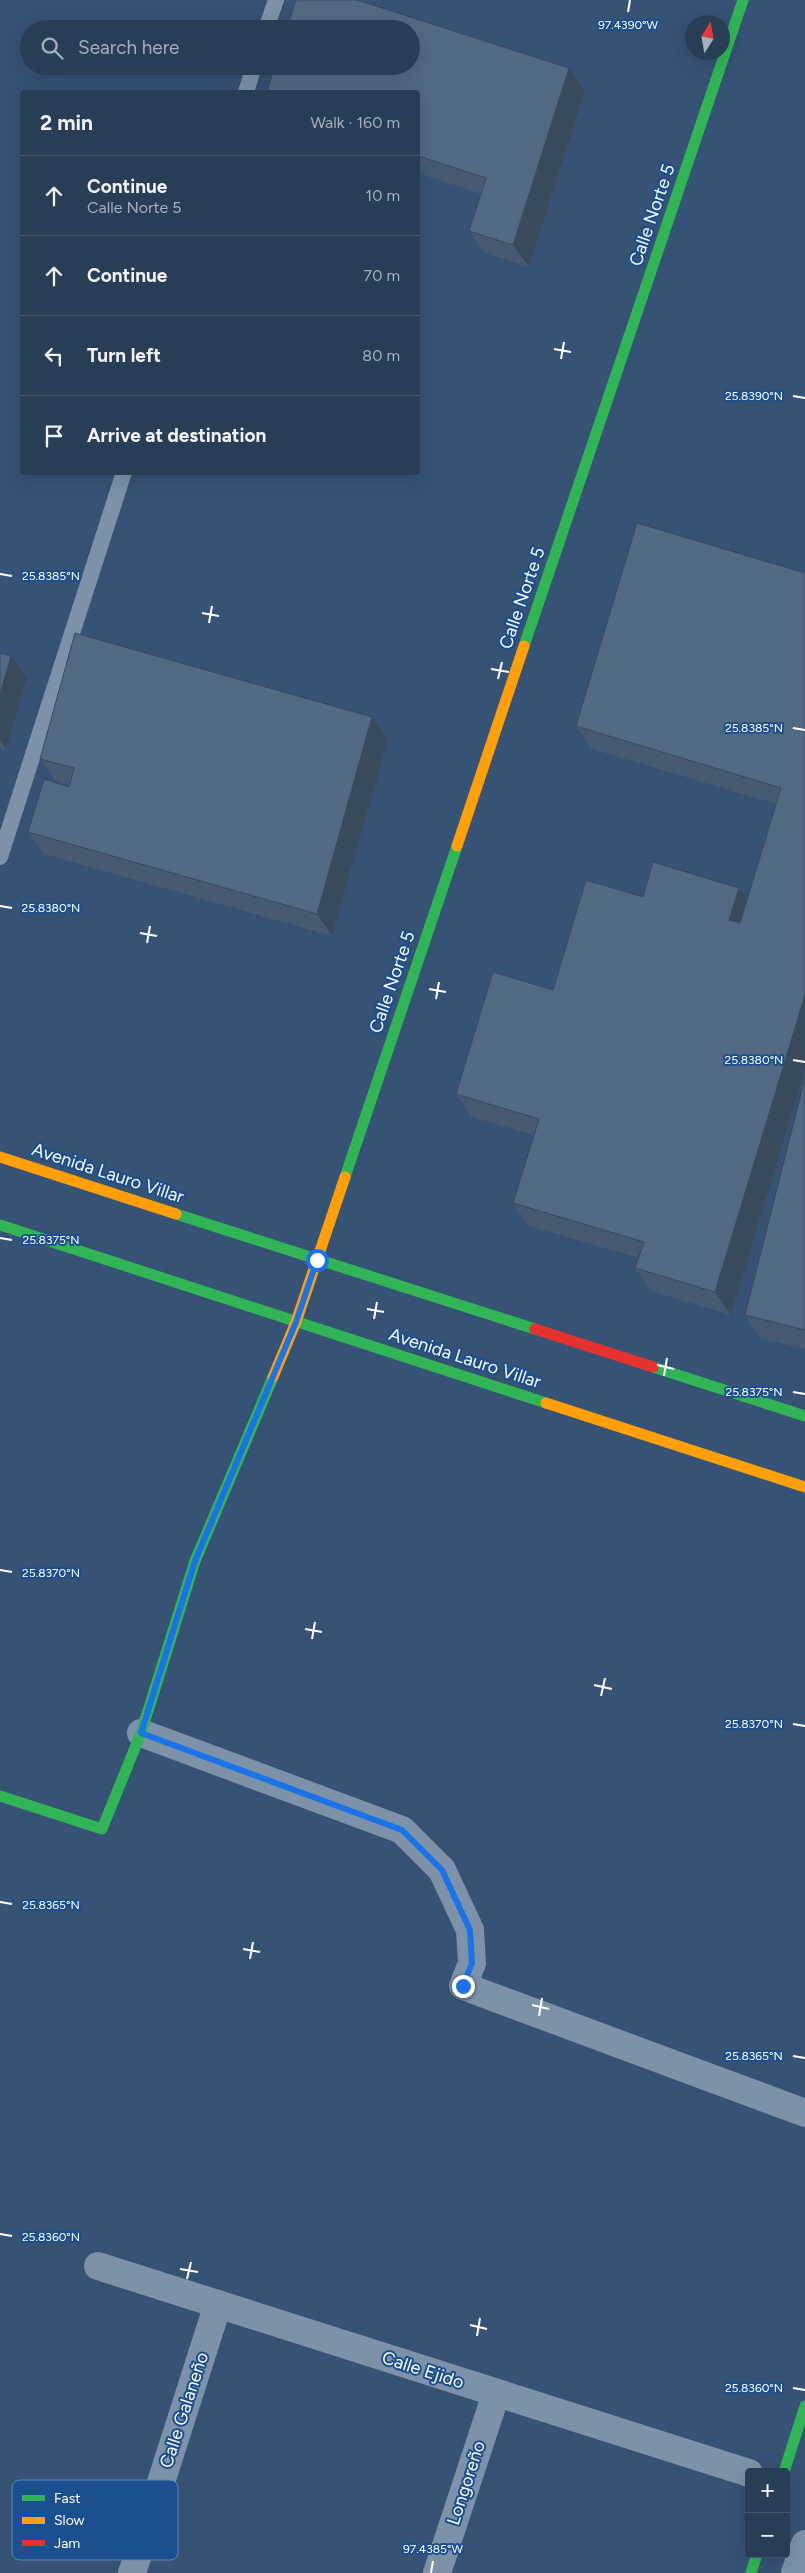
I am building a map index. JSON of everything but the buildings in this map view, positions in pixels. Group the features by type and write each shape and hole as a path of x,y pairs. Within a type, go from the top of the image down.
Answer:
{"street":[{"name":"Calle Norte 5","path":"0,1796 102,1829 141,1733 195,1561 296,1322 743,0"},
{"name":"Avenida Lauro Villar","path":"0,1157 805,1416"},
{"name":"Avenida Lauro Villar","path":"0,1225 805,1487"},
{"path":"141,1733 402,1830 442,1870 470,1930 472,1963 463,1986 805,2114"},
{"name":"Calle Ejido","path":"98,2266 745,2472"},
{"name":"Calle Galaneño","path":"162,2480 218,2304"},
{"name":"Longoreño","path":"437,2573 496,2394"},
{"path":"785,2468 805,2406"},
{"path":"795,2573 805,2544"},
{"path":"751,2573 756,2558"},
{"name":"Calle Galaneño","path":"132,2573 136,2560"}],"lane":[{"path":"269,20 276,0"},
{"path":"247,90 251,75"},
{"path":"0,857 123,475"}],"traffic: fast":[{"path":"524,646 743,0"},
{"path":"345,1177 457,846"},
{"path":"176,1214 535,1329"},
{"path":"0,1225 546,1403"},
{"path":"653,1367 805,1416"},
{"path":"0,1796 102,1829 141,1733 195,1561 273,1377"},
{"path":"785,2468 805,2406"},
{"path":"751,2573 756,2558"}],"traffic: slow":[{"path":"457,846 524,646"},
{"path":"0,1157 176,1214"},
{"path":"273,1377 296,1322 345,1177"},
{"path":"546,1403 805,1487"}],"traffic: jam":[{"path":"535,1329 653,1367"}],"route":[{"path":"317,1260 296,1322 195,1561 141,1733 402,1830 442,1870 470,1930 472,1963 463,1986"}]}
